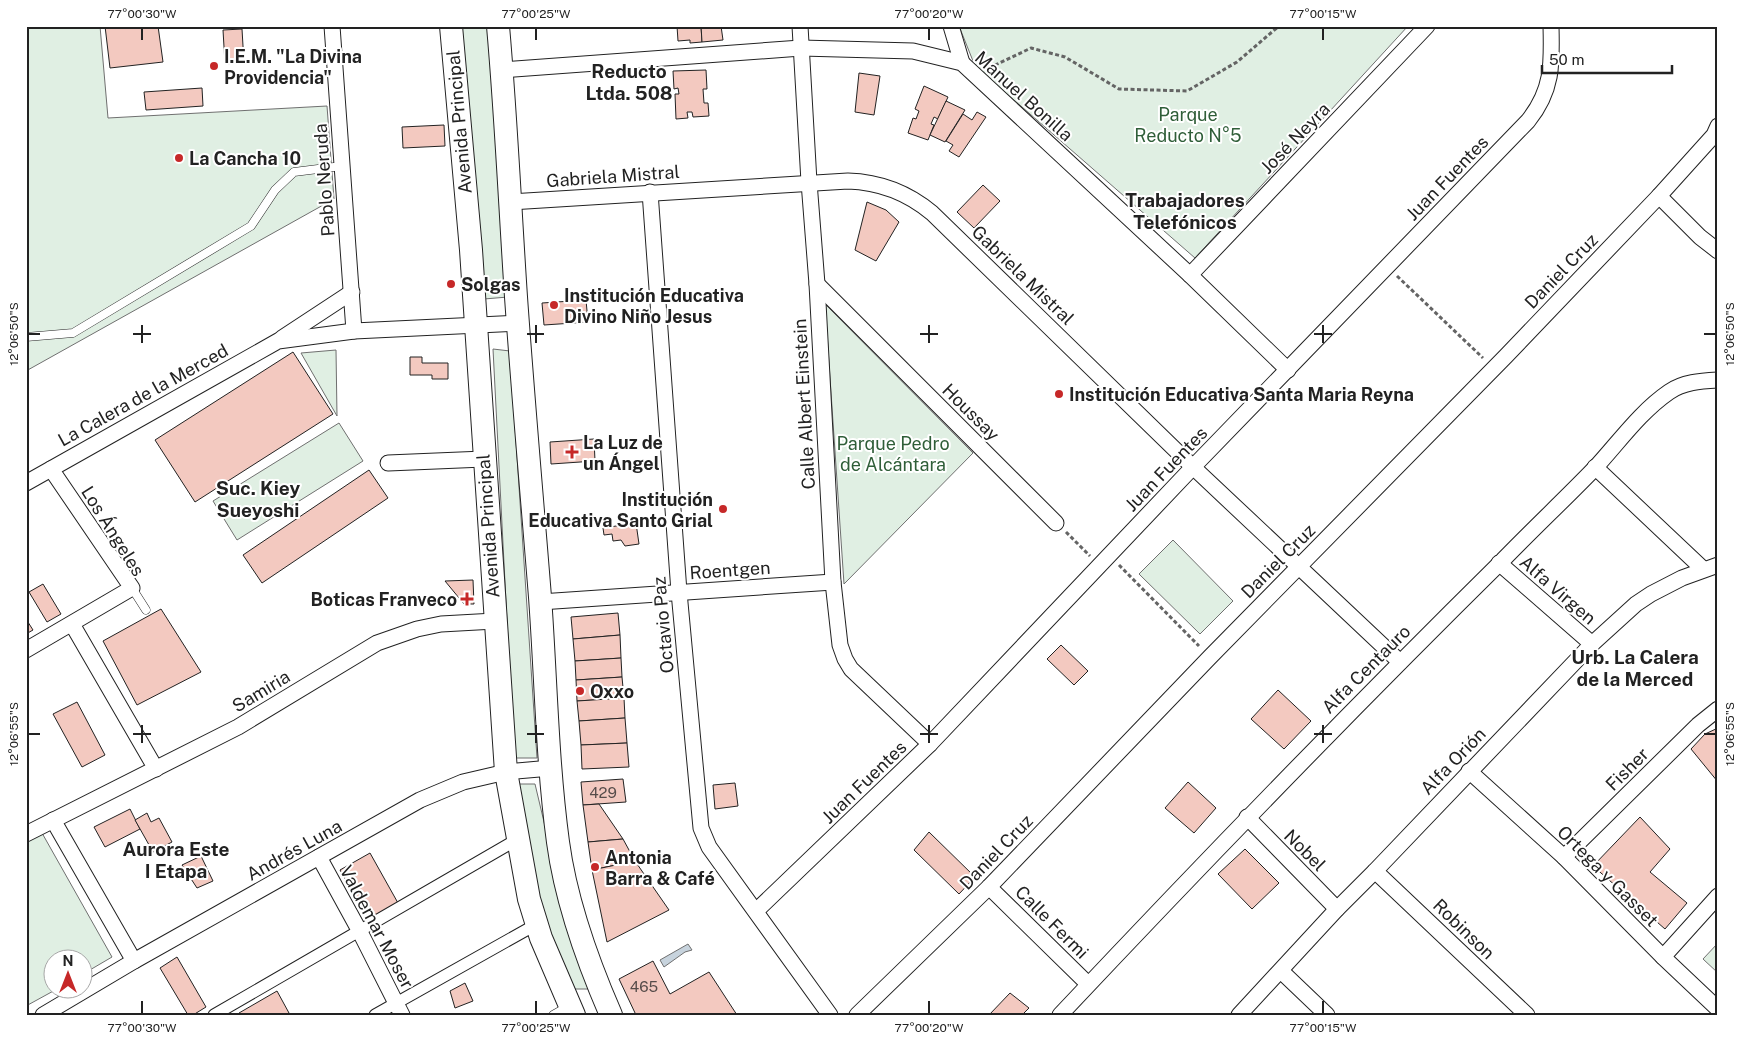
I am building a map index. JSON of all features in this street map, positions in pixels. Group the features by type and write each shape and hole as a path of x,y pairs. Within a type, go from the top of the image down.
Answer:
{"main road":[{"name":"Avenida Principal","path":"451,26 471,250 506,772 529,899 568,1012"},
{"path":"498,26 518,323 558,843 568,892 592,971 608,1007 568,1012"}],"street":[{"name":"Pablo Neruda","path":"332,26 354,331"},
{"name":"Calle Albert Einstein","path":"800,26 817,284 833,582 838,637 848,663 868,686 930,744"},
{"path":"951,26 962,63"},
{"name":"José Neyra","path":"1190,275 1427,26"},
{"name":"Juan Fuentes","path":"756,911 930,744 1538,108 1544,98 1549,77 1551,26"},
{"name":"Manuel Bonilla","path":"502,70 801,48 913,50 962,63 1190,275 1288,370"},
{"name":"Daniel Cruz","path":"857,1015 990,887 1210,657 1493,368 1659,196 1714,135 1718,126"},
{"name":"Gabriela Mistral","path":"510,202 848,181 871,183 903,193 920,203 946,226 1193,467 1400,662"},
{"name":"Octavio Paz","path":"650,192 679,592 701,828 709,846 830,1015"},
{"path":"1659,196 1700,237 1718,251"},
{"name":"Houssay","path":"817,284 1056,523"},
{"name":"La Calera de la Merced","path":"26,483 278,340 352,292"},
{"name":"La Calera de la Merced","path":"278,340 354,331 518,323"},
{"name":"Alfa Centauro","path":"1060,1015 1247,818 1595,467 1658,400 1684,384 1718,380"},
{"path":"388,463 484,460"},
{"path":"1595,467 1711,567"},
{"name":"Los Ángeles","path":"26,650 132,588 51,469"},
{"name":"Alfa Virgen","path":"1499,563 1592,644"},
{"name":"Alfa Orión","path":"1239,1015 1337,909 1592,644 1636,604 1666,585 1711,567"},
{"name":"Roentgen","path":"540,602 833,582"},
{"name":"Samiria","path":"26,834 238,727 377,643 417,629 433,626 495,621"},
{"path":"72,624 156,769"},
{"name":"Fisher","path":"1564,857 1698,725 1718,709"},
{"name":"Andrés Luna","path":"43,1015 134,961 420,800 463,782 506,772 551,768"},
{"name":"Ortega y Gasset","path":"1469,771 1564,857 1662,956 1718,1009"},
{"name":"Nobel","path":"1247,818 1337,909"},
{"path":"53,820 134,961"},
{"path":"214,1015 518,839"},
{"name":"Valdemar Moser","path":"319,857 399,1009"},
{"name":"Robinson","path":"1375,871 1527,1015"},
{"name":"Calle Fermi","path":"990,887 1088,984"},
{"path":"1662,956 1718,896"},
{"path":"375,1015 399,1009 537,924"},
{"path":"1280,971 1327,1015"}],"lane":[{"path":"26,338 73,333 251,226 275,190 294,172 342,166"},
{"path":"132,588 146,610"}],"path":[{"path":"975,74 1031,48 1065,57 1119,89 1187,90 1237,62 1279,26"},
{"path":"1387,267 1493,368"},
{"path":"1056,523 1105,561 1210,657"}],"green space":[{"name":"La Cancha 10","path":"26,26 100,26 108,118 327,106 334,199 26,371"},
{"path":"460,26 489,26 508,297 484,299"},
{"name":"Parque Reducto N°5","path":"959,26 1408,26 1195,258 975,66"},
{"name":"Parque Pedro de Alcántara","path":"825,304 973,453 844,584"},
{"path":"493,349 510,351 537,758 514,758"},
{"path":"336,350 337,416 301,353"},
{"path":"339,423 363,461 237,540 213,501"},
{"path":"1173,540 1233,601 1200,634 1139,574"},
{"path":"517,784 535,784 567,919 588,989 570,989 535,892"},
{"path":"42,833 112,957 92,969 92,948 42,948 42,997 26,1006 26,842"},
{"path":"1718,943 1718,973 1703,959"}],"shaded area":[{"path":"688,944 692,950 685,952 664,967 660,960"}],"building":[{"path":"105,26 158,26 163,62 110,68"},
{"path":"677,26 701,26 702,42 678,41"},
{"path":"701,26 721,26 723,40 702,42"},
{"path":"242,29 244,63 225,64 223,30"},
{"path":"706,70 707,89 703,89 704,103 708,103 709,116 693,117 692,112 687,112 688,118 676,119 675,94 679,94 678,88 674,89 673,71"},
{"path":"859,73 880,76 874,115 855,112"},
{"path":"924,86 948,97 938,119 934,117 931,124 934,125 928,140 908,133 913,118 916,119 919,111 915,109"},
{"path":"202,88 203,106 146,110 144,92"},
{"path":"946,101 965,110 945,142 930,135"},
{"path":"977,112 986,117 959,157 949,151 953,145 946,141 963,114 972,120"},
{"path":"444,125 445,146 403,148 402,127"},
{"path":"983,185 1000,201 974,228 957,212"},
{"path":"867,202 886,210 899,222 876,261 855,250"},
{"path":"586,300 588,322 544,325 542,303"},
{"path":"293,352 333,414 195,502 155,440"},
{"path":"410,357 422,357 422,363 448,363 448,379 432,379 432,375 410,375"},
{"name":"La Luz de un Ángel","path":"594,439 595,461 551,464 550,442"},
{"path":"369,470 388,498 262,583 243,555"},
{"path":"636,523 639,544 625,546 621,540 613,541 612,534 604,535 603,528"},
{"path":"473,580 474,604 464,604 445,581"},
{"path":"43,584 61,614 47,622 29,592"},
{"path":"161,609 201,672 137,705 103,641"},
{"path":"618,613 620,635 573,639 571,617"},
{"path":"26,619 33,630 26,634"},
{"path":"620,635 621,658 575,661 573,639"},
{"path":"1061,645 1088,671 1074,685 1047,659"},
{"path":"621,658 622,677 576,680 575,661"},
{"path":"622,677 624,698 577,701 576,680"},
{"path":"1278,690 1311,721 1284,749 1251,719"},
{"path":"624,698 625,718 579,721 577,701"},
{"path":"77,702 105,755 82,767 53,714"},
{"path":"625,718 627,743 581,745 579,721"},
{"path":"1718,728 1718,782 1691,749 1705,734"},
{"path":"627,743 629,767 582,769 581,745"},
{"path":"623,779 626,802 583,805 581,782"},
{"path":"1188,782 1216,808 1194,833 1165,808"},
{"path":"735,783 738,806 715,809 713,785"},
{"path":"599,804 623,839 588,842 583,805"},
{"path":"130,809 140,829 105,847 94,827"},
{"path":"147,813 151,822 159,818 172,842 153,852 135,820"},
{"path":"1640,817 1670,849 1650,872 1687,903 1665,929 1593,866"},
{"path":"929,832 975,877 959,894 914,850"},
{"path":"623,839 635,861 592,870 588,842"},
{"path":"1245,849 1279,883 1252,909 1218,874"},
{"path":"370,853 398,903 369,919 340,870"},
{"path":"201,856 213,881 197,888 182,865"},
{"path":"635,861 669,910 607,942 592,870"},
{"path":"177,957 206,1007 193,1015 188,1015 160,968"},
{"path":"653,961 670,994 709,972 737,1015 636,1015 619,979"},
{"path":"465,983 473,1001 455,1008 450,991"},
{"path":"277,991 289,1013 285,1015 240,1015 239,1013"},
{"path":"1010,993 1029,1008 1022,1015 989,1015"}],"place":[{"name":"I.E.M. \"La Divina Providencia\"","path":"214,66"},
{"name":"La Cancha 10","path":"179,158"},
{"name":"Solgas","path":"451,284"},
{"name":"Institución Educativa Divino Niño Jesus","path":"554,305"},
{"name":"Institución Educativa Santa Maria Reyna","path":"1059,394"},
{"name":"La Luz de un Ángel","path":"572,452"},
{"name":"Institución Educativa Santo Grial","path":"723,509"},
{"name":"Boticas Franveco","path":"467,599"},
{"name":"Oxxo","path":"580,691"},
{"name":"Antonia Barra & Café","path":"595,867"}],"district":[{"name":"Reducto Ltda. 508","path":"629,82"},
{"name":"Trabajadores Telefónicos","path":"1185,211"},
{"name":"Suc. Kiey Sueyoshi","path":"258,499"},
{"name":"Urb. La Calera de la Merced","path":"1635,668"},
{"name":"Aurora Este I Etapa","path":"176,860"}]}
